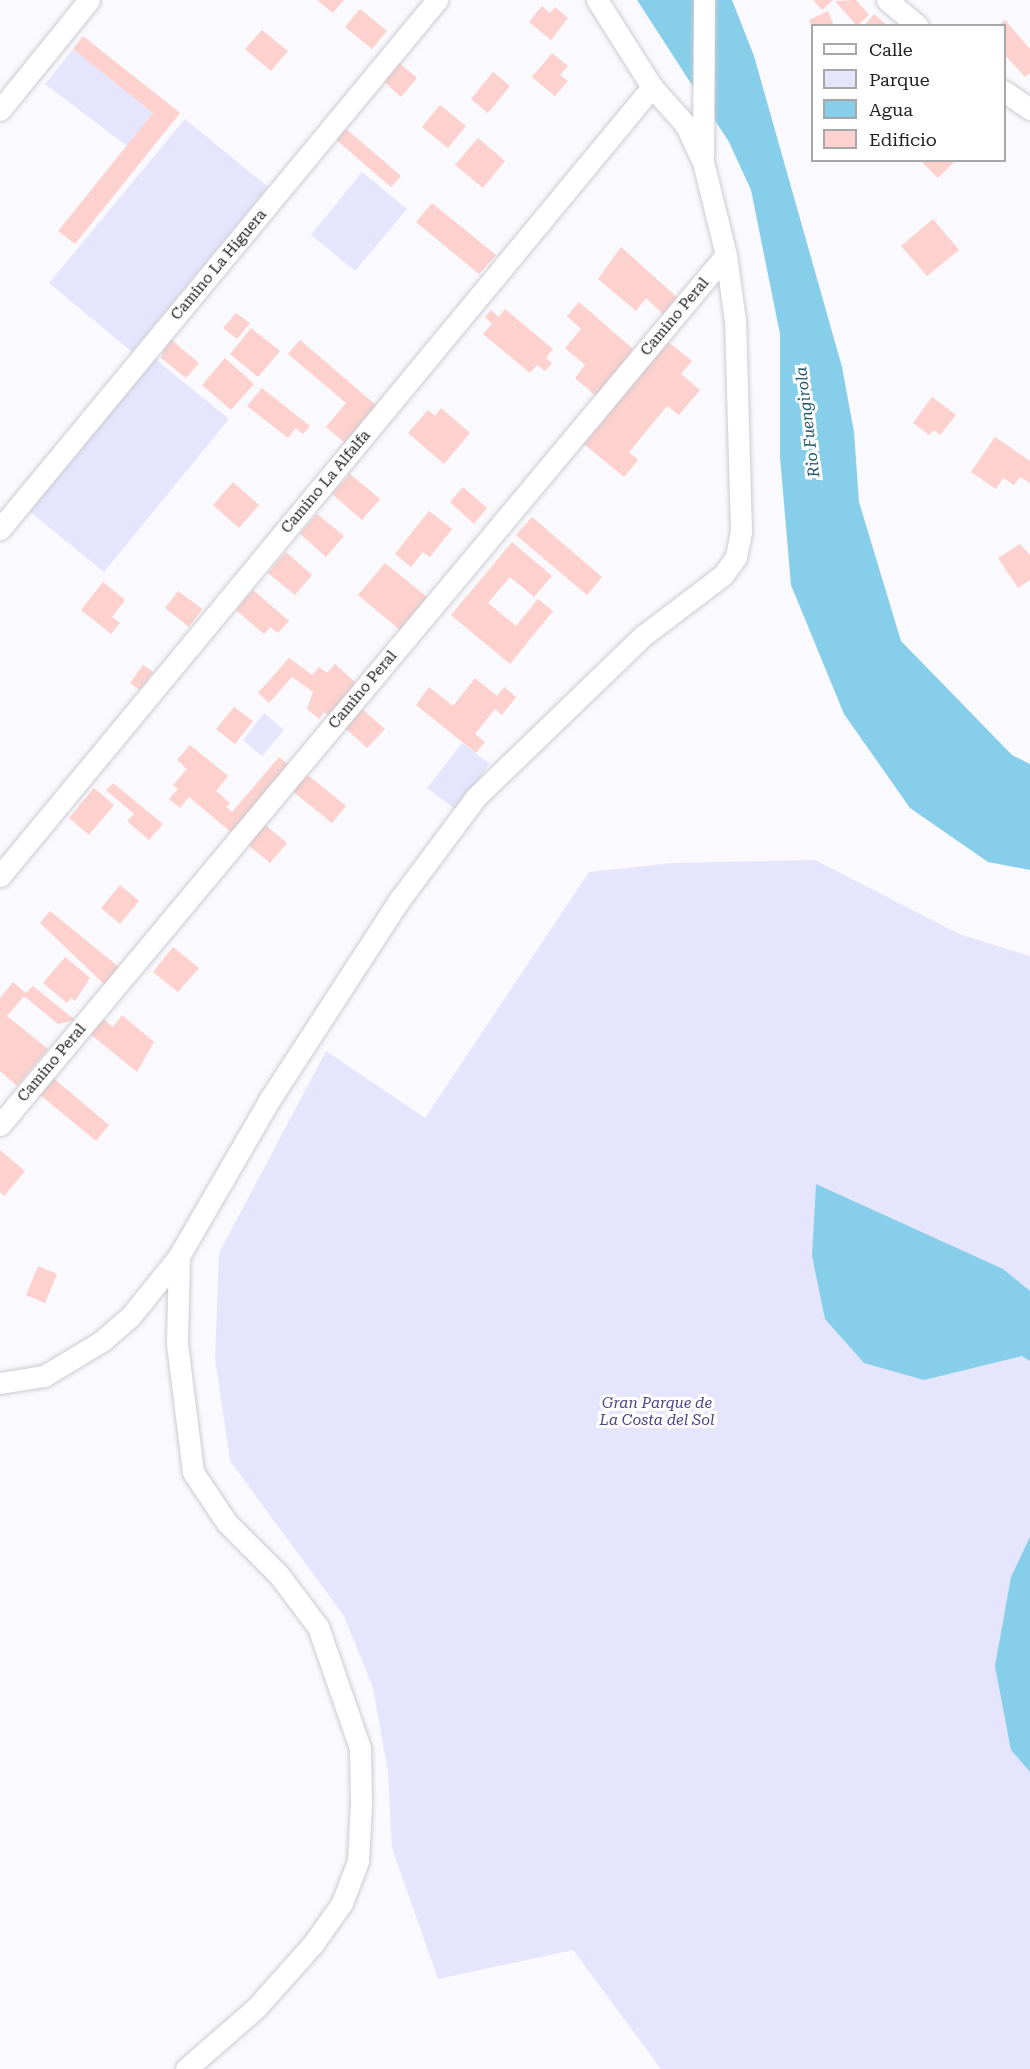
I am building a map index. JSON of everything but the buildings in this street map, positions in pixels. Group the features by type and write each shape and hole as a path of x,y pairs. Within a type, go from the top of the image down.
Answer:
{"street":[{"path":"0,110 89,0"},
{"name":"Camino La Higuera","path":"0,529 437,0"},
{"path":"0,1383 44,1376 102,1341 130,1317 179,1257 277,1089 400,899 476,797 551,720 644,635 723,575 736,557 741,475 735,321 726,255 703,162 685,124 652,87 597,0"},
{"path":"703,162 704,0"},
{"path":"887,0 916,24"},
{"name":"Camino La Alfalfa","path":"0,876 652,87"},
{"name":"Camino Peral","path":"0,1125 726,255"},
{"path":"179,1257 177,1343 192,1472 227,1523 279,1575 318,1627 360,1748 361,1803 358,1861 342,1902 313,1944 256,2008 186,2069"}],"green space":[{"path":"73,49 153,113 127,146 45,84"},
{"path":"185,119 268,187 132,352 49,283"},
{"path":"362,172 407,209 355,271 311,235"},
{"path":"154,358 229,419 104,572 29,511"},
{"path":"264,713 284,730 262,756 243,740"},
{"path":"462,743 490,764 455,809 427,788"},
{"name":"Gran Parque de La Costa del Sol","path":"815,860 959,934 1030,956 1030,2069 661,2069 573,1950 438,1979 392,1848 388,1772 373,1688 344,1616 230,1461 215,1358 219,1253 326,1051 425,1118 589,872 673,863"}],"water":[{"name":"Rio Fuengirola","path":"637,0 732,0 754,56 842,367 854,432 859,502 901,641 1012,755 1030,764 1030,870 988,862 910,808 844,714 791,585 780,457 780,334 751,190 729,142"},
{"path":"816,1184 1003,1269 1030,1291 1030,1361 1022,1356 924,1380 864,1363 825,1319 812,1256"},
{"path":"1030,1537 1030,1772 1011,1750 995,1666 1011,1577"}]}
